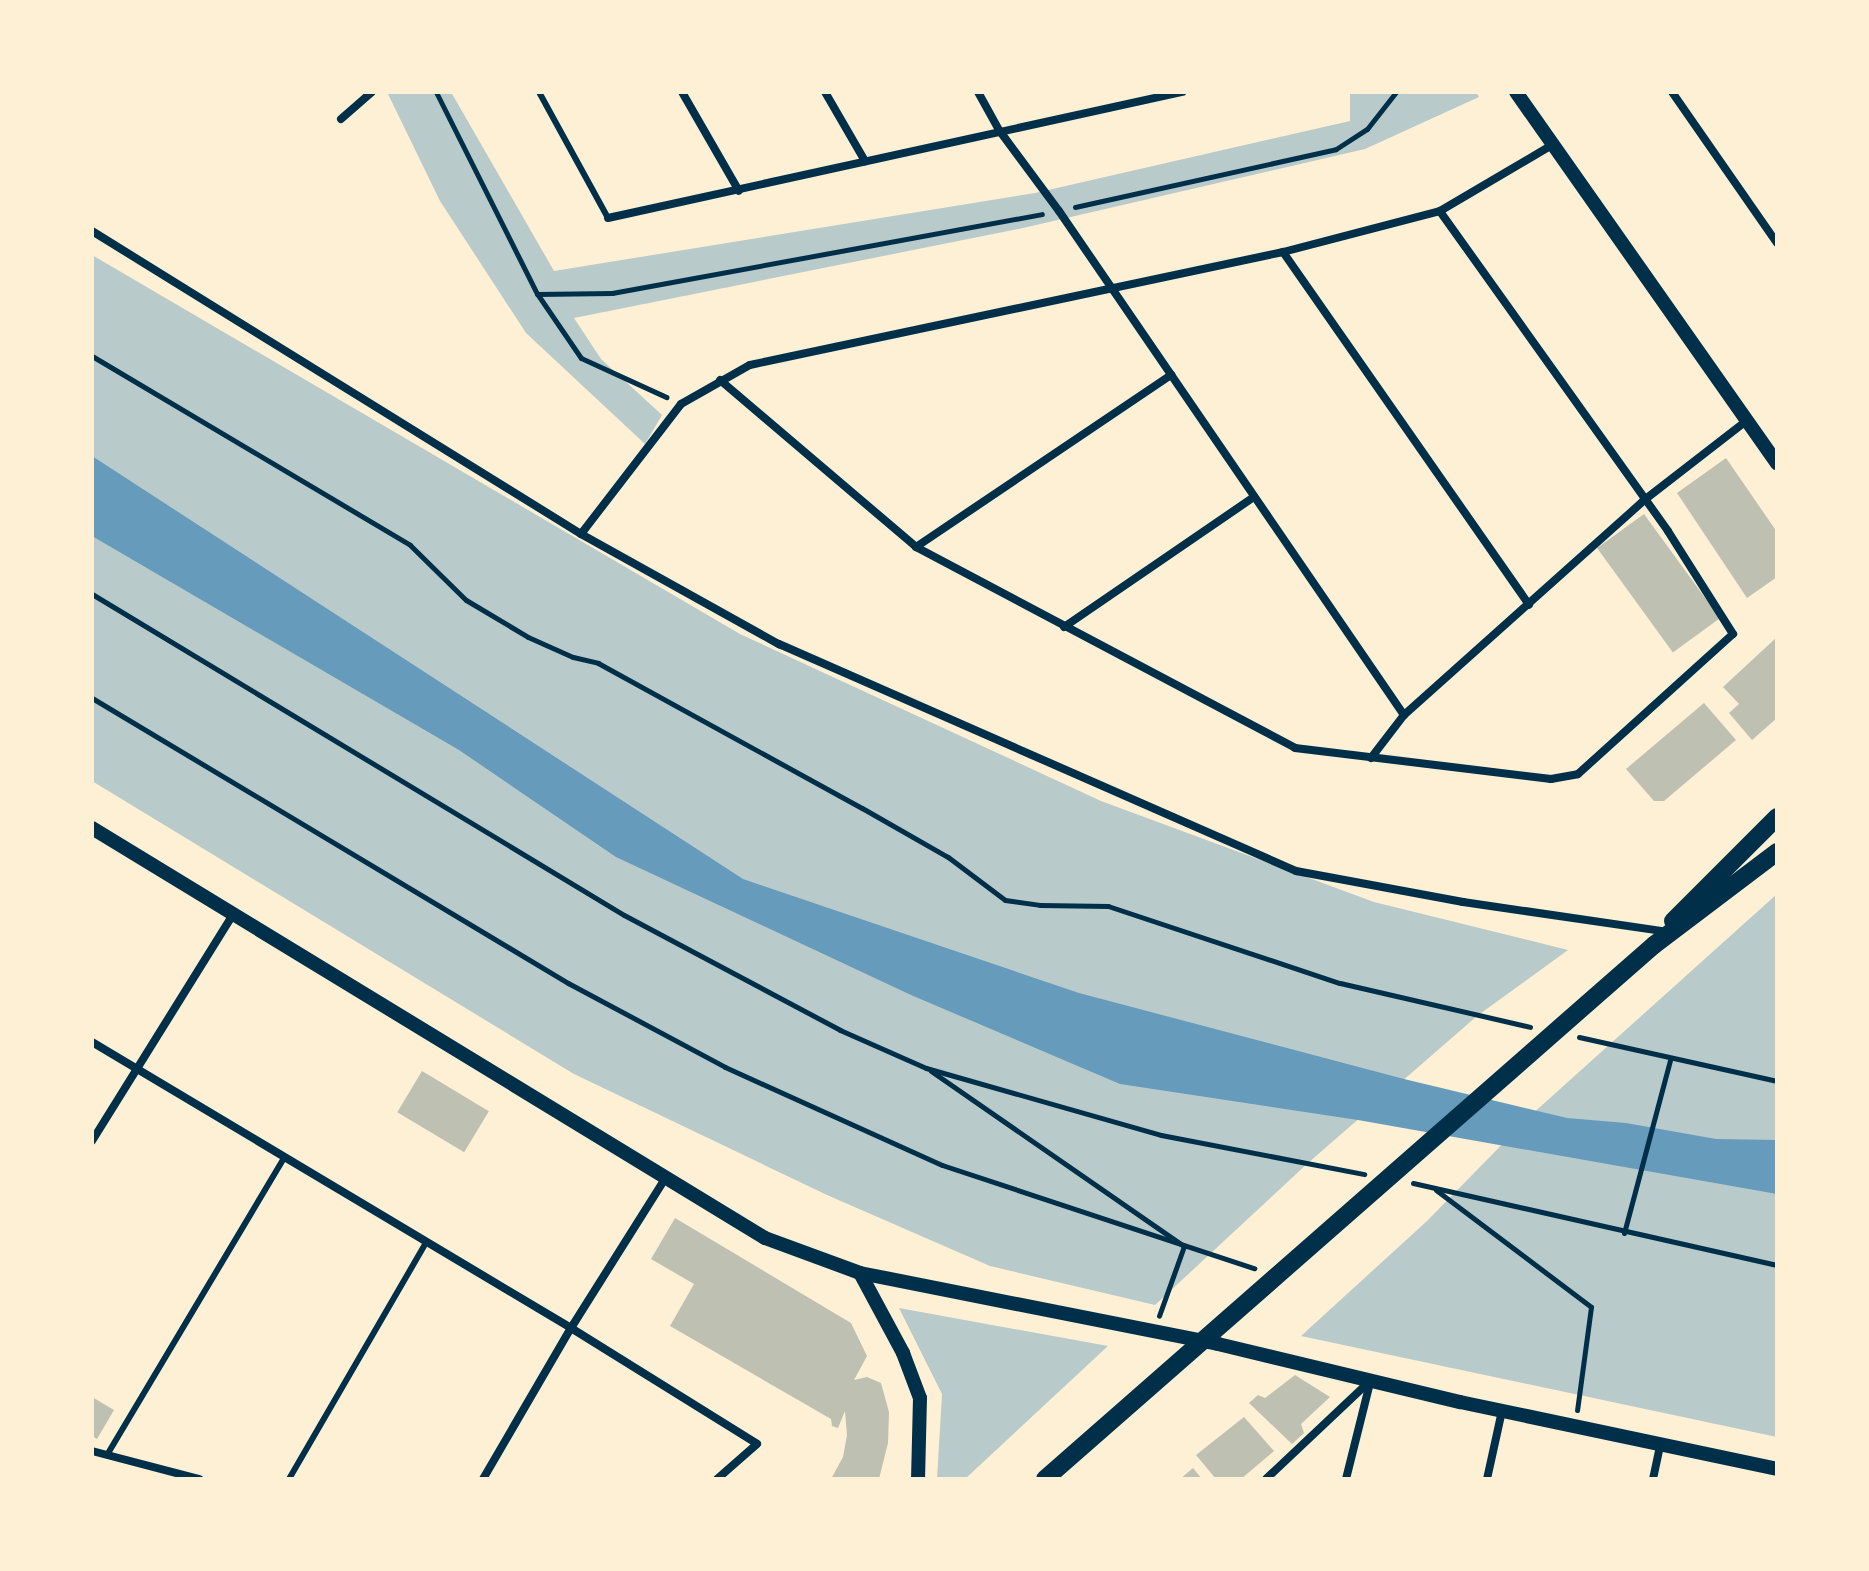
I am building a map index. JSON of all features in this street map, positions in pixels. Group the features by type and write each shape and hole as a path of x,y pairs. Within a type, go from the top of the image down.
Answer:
{"main road":[{"path":"1045,1479 1659,938 1777,817"},
{"path":"1659,938 1777,852"}],"street":[{"path":"341,119 372,92"},
{"path":"682,92 739,191"},
{"path":"825,92 865,161"},
{"path":"978,92 999,130 1059,211 1404,715"},
{"path":"608,218 1156,95 1182,92"},
{"path":"1516,92 1777,463"},
{"path":"1672,92 1777,243"},
{"path":"581,534 681,404 750,365 1283,252 1440,211 1552,145"},
{"path":"720,380 916,547 1295,748 1551,779 1578,774 1733,634 1668,531 1643,501 1440,211"},
{"path":"92,231 581,534 779,644 1296,871 1659,938"},
{"path":"1283,252 1529,605"},
{"path":"916,547 1171,375"},
{"path":"1371,758 1404,715 1643,501 1746,421"},
{"path":"1064,627 1254,497"},
{"path":"92,828 765,1238 860,1273 1154,1330 1502,1411 1777,1469"},
{"path":"92,1141 234,913"},
{"path":"92,1042 571,1328 757,1444 717,1479"},
{"path":"483,1479 571,1328 665,1179"},
{"path":"860,1273 903,1353 920,1398 918,1479"},
{"path":"1266,1479 1370,1380"},
{"path":"1346,1479 1370,1380"},
{"path":"1487,1479 1502,1411"},
{"path":"1653,1479 1660,1445"},
{"path":"92,1451 199,1479"}],"lane":[{"path":"539,92 608,218"},
{"path":"107,1455 284,1158"},
{"path":"289,1479 426,1243"}],"path":[{"path":"436,92 537,294 581,358 681,404"},
{"path":"537,294 612,293 1059,211 1336,149 1367,129 1396,92"},
{"path":"92,356 410,545 466,600 528,637 573,657 598,663 862,808 948,857 1005,900 1040,905 1108,906 1340,983 1536,1028"},
{"path":"92,594 624,915 771,996 926,1068 1161,1135 1370,1175"},
{"path":"92,698 568,983 725,1067 942,1165 1274,1275"},
{"path":"1566,1034 1653,1052 1670,1060 1777,1081"},
{"path":"1624,1233 1670,1060"},
{"path":"926,1068 1184,1246"},
{"path":"1402,1181 1777,1265"},
{"path":"1433,1187 1591,1307 1575,1427"},
{"path":"1154,1330 1184,1246"}],"shaded area":[{"path":"387,92 451,92 554,271 1035,193 1350,121 1350,92 1476,92 1479,97 1365,149 1023,228 574,318 601,359 662,415 645,444 526,333 440,201"},
{"path":"92,255 740,634 1101,801 1374,902 1568,950 1477,1016 1308,1163 1155,1305 990,1266 827,1195 574,1074 92,781"},
{"path":"1777,894 1777,1437 1301,1336 1427,1221 1530,1116"},
{"path":"899,1308 1108,1346 965,1479 937,1479 942,1394"}],"water":[{"path":"92,456 743,879 1079,993 1404,1079 1567,1118 1626,1123 1716,1139 1777,1140 1777,1194 1358,1120 1120,1084 911,995 616,857 459,750 92,536"}],"building":[{"path":"1726,458 1777,532 1777,577 1747,598 1677,493"},
{"path":"1644,514 1720,618 1673,652 1597,548"},
{"path":"1777,637 1777,718 1752,740 1729,713 1739,704 1723,687"},
{"path":"1704,703 1736,740 1664,801 1654,801 1626,769"},
{"path":"422,1071 489,1111 464,1152 397,1112"},
{"path":"675,1218 851,1323 867,1356 854,1380 867,1377 881,1383 889,1412 888,1443 879,1479 831,1479 843,1457 847,1435 845,1411 838,1428 832,1426 831,1419 670,1326 694,1284 651,1259"},
{"path":"1295,1375 1330,1397 1301,1424 1304,1433 1292,1444 1249,1403 1258,1395 1265,1398"},
{"path":"92,1397 114,1410 97,1439 92,1436"},
{"path":"1244,1417 1274,1451 1241,1479 1216,1479 1196,1455"},
{"path":"1193,1468 1202,1479 1180,1479"}]}
